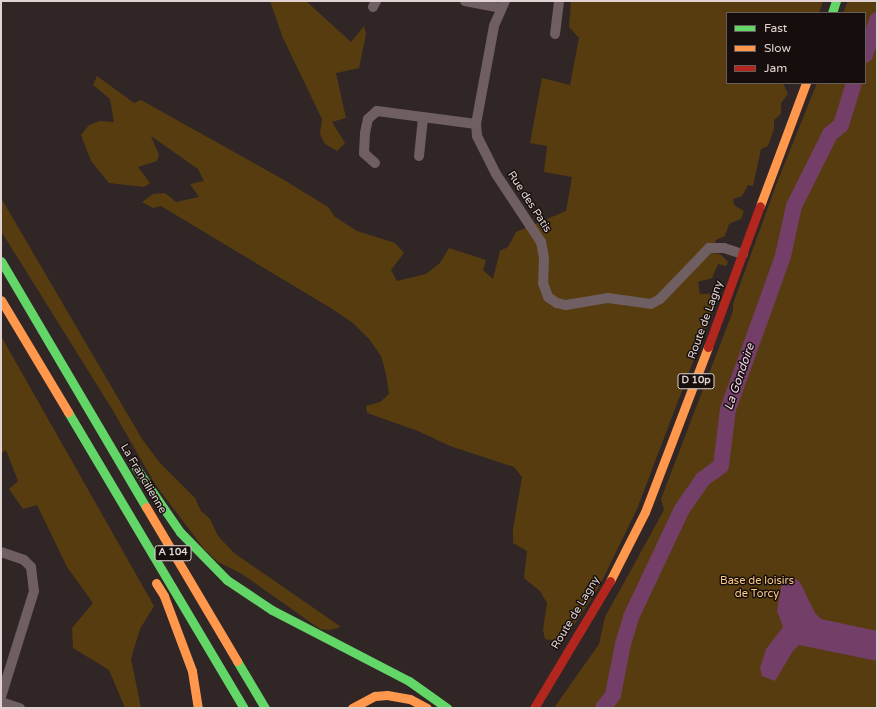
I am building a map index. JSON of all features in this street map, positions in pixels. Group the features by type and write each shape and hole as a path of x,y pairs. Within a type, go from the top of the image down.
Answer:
{"main road":[{"path":"832,12 836,1"},
{"name":"Route de Lagny","path":"558,665 603,594 645,512 806,84"},
{"name":"La Francilienne","path":"1,261 265,708"},
{"name":"A 104","path":"1,300 244,708"},
{"path":"81,398 100,412 123,448"},
{"path":"131,460 180,532 227,580 272,610 409,681 447,708"},
{"path":"108,479 107,497 118,516"},
{"path":"152,576 164,596 182,642 192,671 198,708"},
{"name":"D 10p","path":"524,708 558,665"},
{"name":"D 10p","path":"534,708 558,665"},
{"path":"352,708 375,696 386,695 410,699 427,708"}],"street":[{"path":"465,1 503,4"},
{"path":"555,34 559,1"},
{"name":"Rue des Patis","path":"503,4 494,26 476,124 477,136 484,154 544,250 544,290 553,301 566,304 608,298 651,304 660,299 709,248 724,248 743,254"},
{"path":"375,163 364,153 366,124 370,115 377,111 476,124"},
{"path":"419,156 423,117"},
{"path":"1,552 24,560 31,567 34,591 1,697"},
{"path":"1,702 20,708"}],"green space":[{"path":"270,1 306,1 351,42 364,26 366,34 359,68 336,73 346,118 332,122 345,143 337,151 325,144 320,134 322,119 283,38"},
{"path":"571,1 823,1 819,12 726,12 726,84 783,84 788,94 781,103 781,114 774,120 774,129 768,146 761,149 753,186 748,185 742,196 733,199 734,205 744,211 741,219 729,224 725,236 716,240 711,253 720,254 728,262 726,266 718,264 712,278 698,282 700,294 711,294 716,297 715,304 637,509 599,587 570,631 557,641 545,639 543,630 547,603 540,591 524,578 527,551 513,543 513,529 522,477 514,467 450,446 418,431 367,413 366,406 380,402 389,394 386,374 381,356 369,339 353,323 161,206 153,208 142,202 153,194 165,193 176,202 199,197 190,184 204,181 198,169 151,136 159,155 157,161 138,167 150,183 144,187 109,183 91,161 81,135 89,125 100,121 114,122 110,99 93,85 97,76 134,103 141,100 284,180 328,207 335,217 357,231 395,243 404,253 391,270 397,281 426,274 440,263 449,248 486,260 483,270 493,279 500,251 508,247 516,232 566,211 572,177 544,172 547,146 530,143 542,78 570,85 579,38 569,27"},
{"name":"Base de loisirs de Torcy","path":"848,1 877,1 877,708 554,708 599,644 605,617 664,510 661,499 733,311 733,304 776,185 817,84 866,84 866,12 843,12"},
{"path":"1,198 142,439 160,463 195,498 201,511 210,519 218,536 234,553 341,627 330,630 320,629 242,574 218,562 204,549 155,484 112,409 1,231"},
{"path":"1,336 154,606 140,629 131,659 141,708 125,708 109,670 73,648 72,628 93,603 67,567 37,505 23,509 9,489 18,481 6,450 1,453"}],"shaded area":[{"path":"793,577 800,582 815,613 821,619 877,631 877,661 799,645 793,651 775,681 762,676 760,668 766,649 783,627 777,611 782,581"}],"waterway":[{"name":"La Gondoire","path":"866,52 877,20"},
{"name":"La Gondoire","path":"603,708 613,695 623,644 631,617 682,509 703,479 721,466 728,409 783,256 794,206 830,134 841,125 854,84"}],"traffic: fast":[{"path":"832,12 836,1"},
{"path":"1,261 146,507"},
{"path":"68,412 244,708"},
{"path":"136,468 180,532 227,580 272,610 409,681 447,708"},
{"path":"237,661 265,708"}],"traffic: slow":[{"path":"760,206 806,84"},
{"path":"1,300 68,412"},
{"path":"610,581 645,512 708,347"},
{"path":"146,507 237,661"},
{"path":"156,583 164,596 192,671 198,708"},
{"path":"352,708 375,696 387,695 410,699 427,708"}],"traffic: jam":[{"path":"708,347 760,206"},
{"path":"534,708 610,581"}]}
